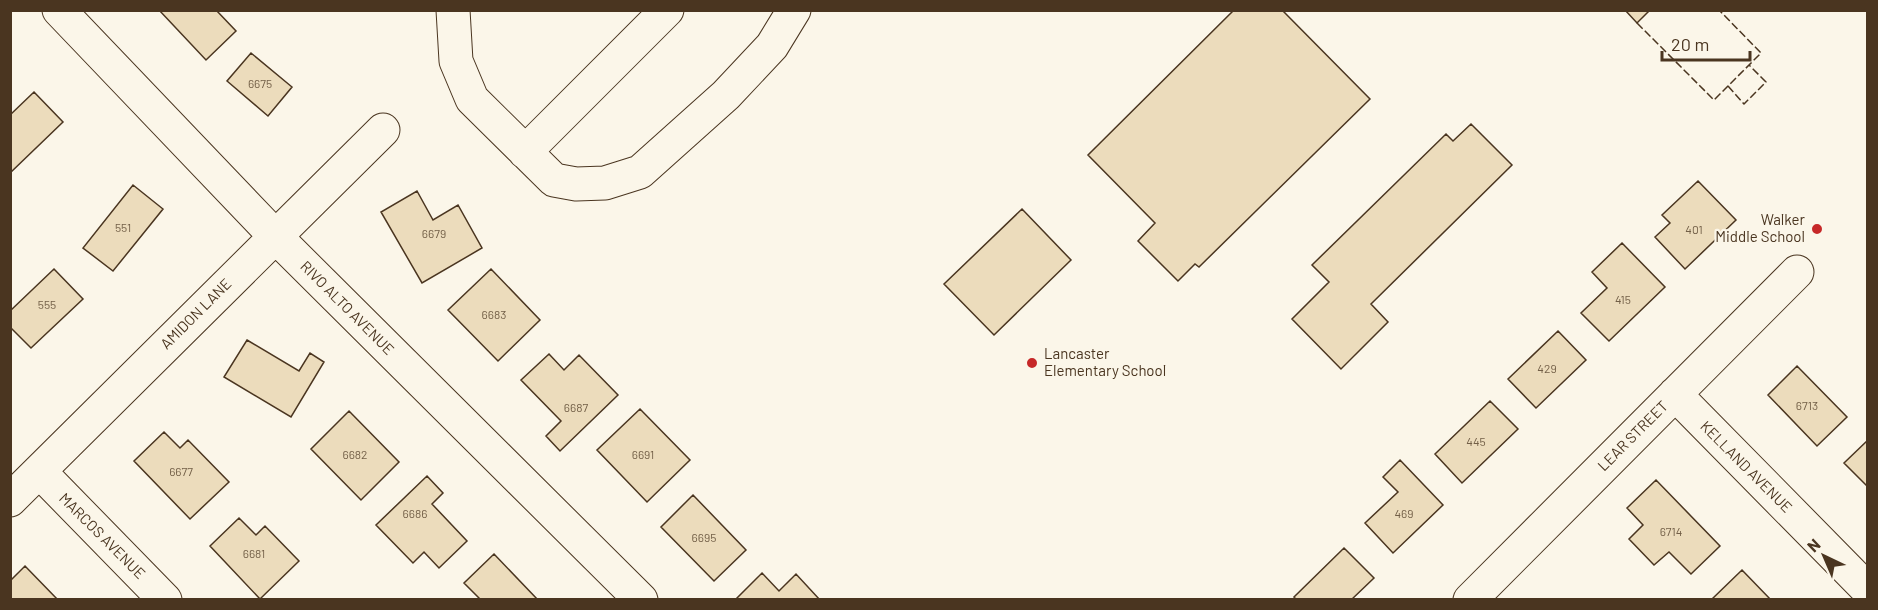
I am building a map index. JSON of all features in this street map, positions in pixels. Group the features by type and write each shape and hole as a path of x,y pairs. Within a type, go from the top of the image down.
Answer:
{"street":[{"name":"RIVO ALTO AVENUE","path":"59,10 275,236 641,600"},
{"path":"453,10 456,61 471,99 554,180 576,184 605,183 640,172 726,95 772,46 794,10"},
{"path":"525,152 667,10"},
{"name":"AMIDON LANE","path":"10,500 383,130"},
{"name":"LEAR STREET","path":"1470,600 1797,272"},
{"name":"KELLAND AVENUE","path":"1675,394 1868,591"},
{"name":"MARCOS AVENUE","path":"40,472 165,600"}],"building":[{"path":"159,10 216,10 236,31 206,60"},
{"path":"1234,10 1282,10 1370,99 1199,267 1195,264 1178,281 1138,241 1155,223 1088,155"},
{"path":"1625,10 1650,10 1637,23"},
{"path":"251,53 292,87 268,116 227,81"},
{"path":"34,92 63,122 10,173 10,115"},
{"path":"1471,124 1512,165 1371,304 1388,322 1341,369 1292,319 1329,282 1312,265 1446,134 1453,141"},
{"path":"1698,181 1736,220 1685,269 1655,237 1670,223 1662,215"},
{"path":"133,185 163,209 113,271 83,248"},
{"path":"417,191 433,220 458,205 482,248 422,283 381,212"},
{"path":"1022,209 1071,260 994,335 944,284"},
{"path":"1622,243 1665,287 1609,341 1581,313 1607,288 1592,272"},
{"path":"54,269 83,299 31,348 10,327 10,311"},
{"path":"491,269 540,320 498,361 448,310"},
{"path":"1558,331 1586,360 1536,408 1508,379"},
{"path":"247,340 299,371 310,353 324,362 291,417 224,377"},
{"path":"549,354 564,370 579,355 618,395 560,451 546,436 561,421 521,380"},
{"path":"1797,366 1847,417 1817,446 1768,395"},
{"path":"1490,401 1518,429 1462,483 1435,454"},
{"path":"640,409 690,460 647,502 597,450"},
{"path":"349,411 399,462 361,500 311,449"},
{"path":"164,432 180,448 188,440 229,482 190,519 134,461"},
{"path":"1868,440 1868,487 1844,463"},
{"path":"1400,460 1443,505 1393,553 1365,523 1398,492 1383,477"},
{"path":"427,476 443,493 432,504 467,541 439,568 424,552 413,563 376,525"},
{"path":"1656,480 1720,546 1691,574 1669,552 1654,565 1629,539 1643,525 1627,508"},
{"path":"693,495 746,550 714,581 661,527"},
{"path":"239,518 256,535 265,526 299,561 260,599 210,546"},
{"path":"1344,548 1374,578 1351,600 1297,600 1294,597"},
{"path":"494,554 538,600 481,600 464,583"},
{"path":"25,566 58,600 10,600 10,581"},
{"path":"1742,570 1771,600 1711,600"},
{"path":"762,573 779,591 796,574 820,600 735,600"}],"fence":[{"path":"1637,23 1714,100 1761,53 1719,10"},
{"path":"1728,86 1744,104 1766,82 1749,65"}],"place":[{"name":"Walker Middle School","path":"1817,229"},
{"name":"Lancaster Elementary School","path":"1032,363"}]}
